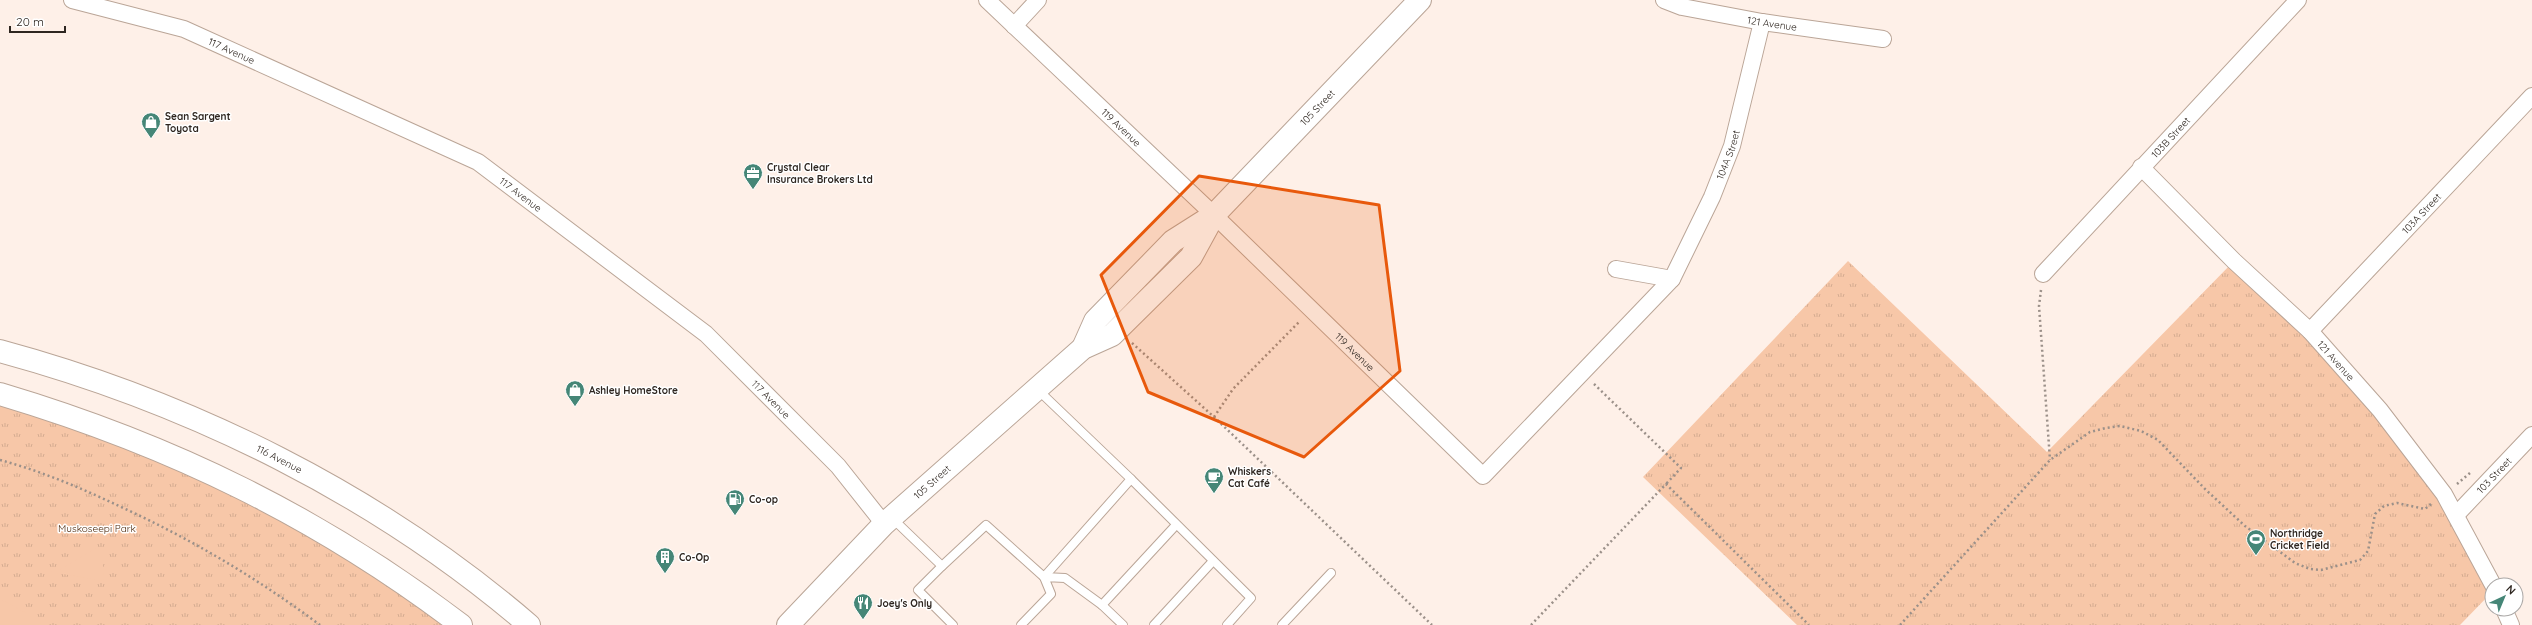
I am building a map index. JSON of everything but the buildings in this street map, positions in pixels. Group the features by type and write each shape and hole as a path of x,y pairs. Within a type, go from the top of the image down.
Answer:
{"main road":[{"name":"105 Street","path":"788,625 888,521 1083,348 1112,335 1191,257 1214,215 1420,0"},
{"name":"116 Avenue","path":"0,351 83,375 200,421 318,480 376,513 434,552 529,625"},
{"path":"0,394 124,435 251,491 376,565 461,625"}],"street":[{"name":"117 Avenue","path":"72,0 184,29 478,162 706,334 838,466 888,521"},
{"name":"119 Avenue","path":"987,0 1214,215 1483,476 1672,279"},
{"path":"1014,26 1038,0"},
{"name":"121 Avenue","path":"1664,0 1682,7 1762,22 1883,38"},
{"name":"103B Street","path":"2043,274 2298,0"},
{"name":"104A Street","path":"1672,279 1712,197 1732,146 1762,22"},
{"name":"103A Street","path":"2310,331 2532,96"},
{"name":"121 Avenue","path":"2141,167 2234,261 2310,331 2380,410 2444,494 2489,577"},
{"path":"1616,269 1672,279"},
{"name":"103 Street","path":"2456,515 2532,435"}],"lane":[{"path":"1037,389 1251,598 1227,625"},
{"path":"1044,577 1131,480"},
{"path":"888,521 942,566"},
{"path":"953,625 918,590 986,525 1044,577 1051,594 1021,625"},
{"path":"1102,605 1176,525"},
{"path":"1154,625 1213,561"},
{"path":"1282,625 1331,573"},
{"path":"1044,577 1064,578 1102,605 1124,625"}],"path":[{"path":"2043,274 2039,306 2050,460"},
{"path":"1214,417 1233,389 1301,320"},
{"path":"1127,338 1214,417 1432,625"},
{"path":"1531,625 1681,468 1582,373"},
{"path":"1900,625 2050,460 2090,432 2120,426 2141,431 2158,440 2205,489 2245,526 2295,563 2321,570 2360,560 2368,551 2375,514 2384,506 2397,504 2425,509 2472,472"},
{"path":"0,460 75,486 199,545 246,572 320,625"},
{"path":"1666,484 1809,625"}],"highlighted area":[{"path":"1199,176 1379,205 1400,371 1304,457 1148,392 1101,275"}],"green space":[{"path":"1848,261 2047,452 2234,261 2310,331 2444,494 2485,577 2484,600 2460,625 1797,625 1643,477"},
{"name":"Muskoseepi Park","path":"0,394 186,460 461,625 0,625"},
{"path":"97,547 103,562 104,581 57,573 52,575 51,571 57,571"},
{"path":"0,599 28,614 43,625 0,625"}],"place":[{"name":"Sean Sargent Toyota","path":"151,139"},
{"name":"Crystal Clear Insurance Brokers Ltd","path":"753,190"},
{"name":"Ashley HomeStore","path":"575,407"},
{"name":"Whiskers Cat Café","path":"1214,494"},
{"name":"Co-op","path":"735,516"},
{"name":"Northridge Cricket Field","path":"2256,556"},
{"name":"Co-Op","path":"665,574"},
{"name":"Joey's Only","path":"863,620"}]}
